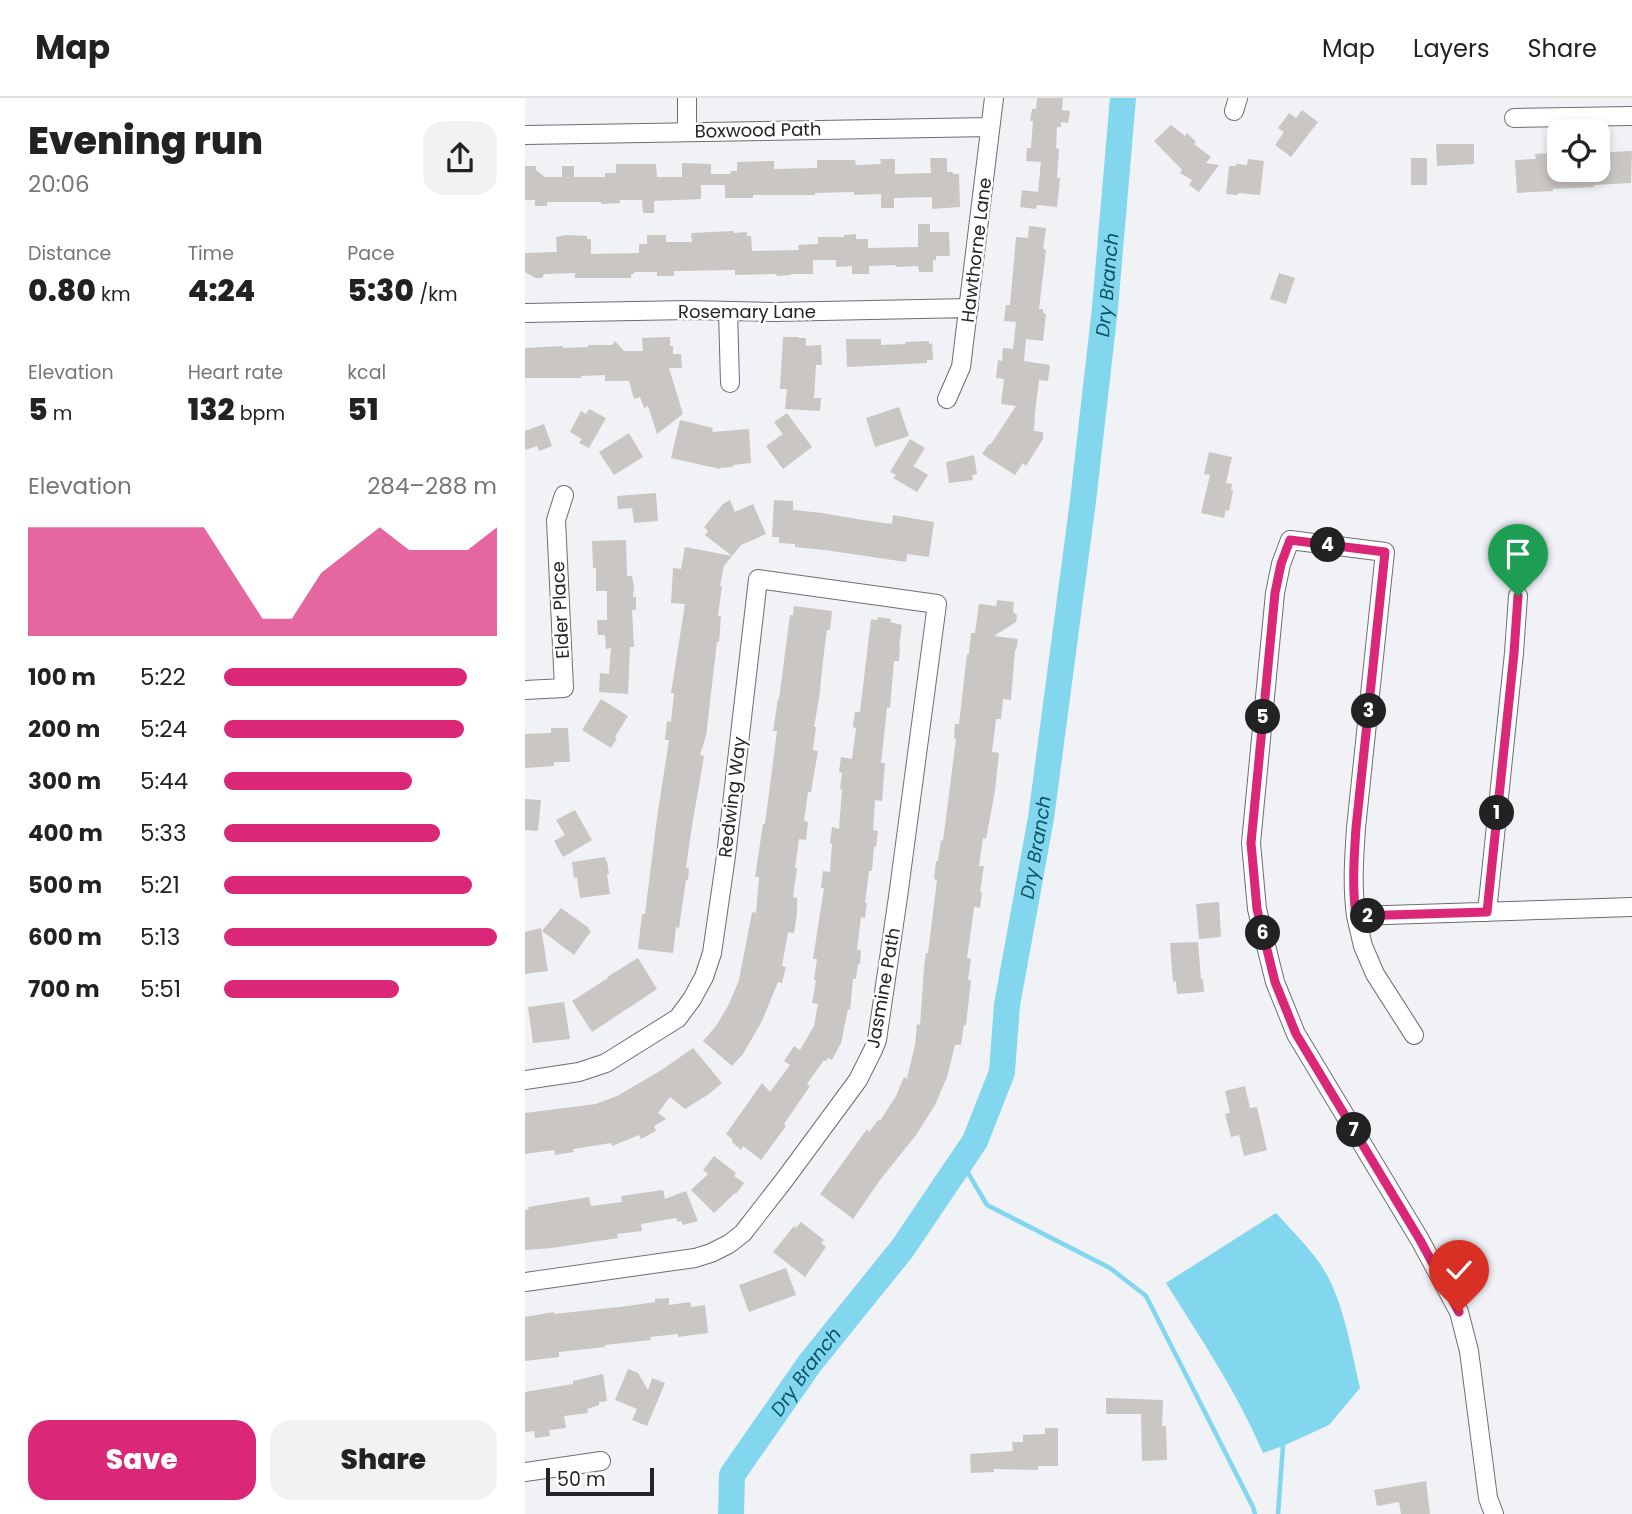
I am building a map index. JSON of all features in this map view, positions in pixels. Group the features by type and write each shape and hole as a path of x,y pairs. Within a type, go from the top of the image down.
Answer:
{"street":[{"path":"687,98 687,131"},
{"name":"Hawthorne Lane","path":"947,399 961,367 994,98"},
{"path":"1514,118 1632,116"},
{"name":"Boxwood Path","path":"525,135 990,127"},
{"name":"Rosemary Lane","path":"525,313 969,308"},
{"path":"727,311 730,383"},
{"name":"Elder Place","path":"525,690 563,688 556,520 564,495"},
{"path":"1414,1035 1375,974 1363,946 1353,895 1356,828 1385,552 1290,540 1281,564 1275,593 1251,843 1257,909 1275,982 1296,1034 1420,1240 1459,1312 1469,1350 1488,1498 1494,1514"},
{"name":"Redwing Way","path":"525,1080 579,1072 606,1063 678,1018 704,977 712,953 726,856 758,579 937,604"},
{"path":"1487,912 1518,596"},
{"name":"Jasmine Path","path":"525,1282 695,1258 729,1244 743,1233 864,1071 877,1040 937,604"},
{"path":"1356,916 1632,907"},
{"path":"525,1472 601,1461"}],"water":[{"path":"1276,1213 1311,1252 1328,1277 1343,1317 1360,1388 1329,1425 1263,1453 1230,1387 1166,1283"}],"building":[{"path":"1037,98 1063,98 1062,110 1070,111 1068,123 1061,122 1061,127 1057,127 1057,178 1060,178 1057,207 1037,205 1036,209 1020,207 1022,190 1038,192 1041,162 1026,161 1027,148 1031,148 1032,109 1036,109"},
{"path":"1302,110 1318,122 1291,157 1275,145 1284,132 1278,128 1289,113 1296,118"},
{"path":"1171,125 1185,136 1187,133 1196,142 1194,144 1211,157 1206,163 1219,165 1199,192 1189,185 1192,180 1180,173 1182,170 1154,141"},
{"path":"1436,144 1474,144 1474,164 1437,166"},
{"path":"1632,151 1631,183 1517,193 1515,160 1536,159 1535,154 1547,153 1547,182 1610,182 1610,152"},
{"path":"930,158 947,158 947,172 959,174 960,207 932,209 932,197 894,198 894,208 881,208 881,194 854,195 854,192 725,198 725,185 701,185 701,199 654,201 654,213 643,213 642,200 620,200 620,203 601,204 547,202 547,206 535,206 535,200 525,200 525,166 536,166 536,170 545,177 562,177 562,166 574,166 574,177 605,177 605,173 616,173 616,164 656,164 657,177 682,177 682,163 711,164 711,174 730,174 731,171 737,171 737,162 774,161 774,169 817,168 817,160 855,160 856,165 881,164 880,159 895,159 895,174 931,173"},
{"path":"1411,158 1427,158 1427,185 1411,185"},
{"path":"1248,159 1264,161 1260,195 1226,194 1229,166 1247,165"},
{"path":"918,224 930,224 930,232 949,232 950,256 936,256 936,260 933,260 933,272 919,272 918,266 896,265 869,266 869,274 852,274 852,266 836,267 836,260 813,260 813,274 777,276 735,275 735,270 674,271 674,276 657,276 657,272 634,272 631,278 575,278 575,273 544,274 542,278 535,278 525,272 525,253 557,252 556,237 566,235 587,236 587,239 591,239 591,254 639,253 639,244 647,244 647,235 666,235 666,242 692,242 691,233 733,231 747,232 747,236 751,236 752,251 799,250 798,245 818,244 818,237 856,234 856,239 868,239 868,248 918,247"},
{"path":"1029,226 1046,228 1039,309 1043,309 1046,314 1043,341 1026,339 1024,361 1050,365 1048,381 1039,380 1035,413 1034,431 1043,432 1043,439 1026,466 1023,463 1015,475 982,454 1016,406 1001,404 1004,379 996,378 998,360 1002,361 1003,348 1013,349 1016,322 1004,321 1006,305 1010,305 1016,237 1028,238"},
{"path":"1279,273 1295,278 1286,304 1270,299"},
{"path":"670,337 673,354 681,354 682,368 669,368 683,414 657,434 648,406 644,408 640,397 634,399 629,381 605,381 605,375 525,378 525,348 588,347 612,345 615,341 624,351 643,351 642,338"},
{"path":"783,337 806,338 806,346 821,345 822,365 816,365 814,398 821,398 820,411 785,409 787,389 780,389"},
{"path":"846,339 881,339 881,345 929,341 929,344 932,343 933,360 927,360 927,363 847,367"},
{"path":"899,407 909,436 875,447 866,418"},
{"path":"589,409 606,418 589,448 579,443 582,439 570,432 581,411 586,414"},
{"path":"787,413 812,447 783,469 766,446 783,434 774,422"},
{"path":"680,420 713,428 712,432 749,429 751,463 720,469 671,458"},
{"path":"544,424 552,446 539,451 537,446 525,450 525,431"},
{"path":"629,433 643,457 614,475 599,452"},
{"path":"910,439 925,448 913,467 928,475 917,492 893,478 896,475 890,472"},
{"path":"1209,452 1232,457 1226,483 1232,484 1233,491 1229,511 1226,510 1224,518 1201,513 1210,475 1204,474"},
{"path":"974,455 977,474 972,475 973,480 949,483 946,462"},
{"path":"656,493 658,521 634,523 632,508 618,509 617,496"},
{"path":"730,500 735,512 753,504 766,534 741,545 724,566 718,616 721,616 719,642 706,736 700,755 704,756 686,868 689,868 688,880 679,928 676,927 673,953 638,949 669,740 665,740 667,721 671,722 674,693 671,693 685,604 671,603 673,568 681,569 685,547 732,556 705,535 708,531 704,527 723,504"},
{"path":"774,500 793,501 793,510 892,524 893,515 934,522 929,557 907,554 906,562 779,543 779,537 772,537"},
{"path":"626,540 627,576 632,576 633,597 636,597 636,610 632,610 634,647 630,647 628,694 599,692 600,673 609,674 611,648 606,649 605,635 598,635 597,620 607,620 607,591 596,591 592,541"},
{"path":"997,600 1014,602 1013,612 1017,615 1016,622 994,636 1018,639 1011,700 1003,699 1001,719 996,719 992,752 999,753 995,791 979,866 984,866 980,908 974,907 967,958 971,959 968,980 971,980 966,1025 961,1045 955,1045 947,1077 935,1105 853,1219 820,1194 867,1129 869,1132 879,1119 880,1121 904,1077 907,1079 917,1024 920,1025 924,968 937,880 934,879 936,861 941,840 943,841 956,739 955,724 959,724 967,654 971,633 975,633 979,604 996,606"},
{"path":"794,606 832,611 814,727 813,750 818,751 804,821 808,822 806,840 799,839 795,868 793,897 797,898 797,914 794,933 788,932 782,966 786,967 782,983 778,982 762,1021 743,1054 732,1066 703,1041 729,1004 739,980 752,912 756,913 759,877 755,877 777,731 773,731 790,615 793,615"},
{"path":"878,617 891,619 890,622 902,625 899,661 894,661 890,708 887,707 881,763 885,763 882,801 875,800 873,830 878,831 872,871 869,871 865,918 861,917 857,950 861,950 860,964 856,979 853,979 850,1010 848,1009 841,1043 832,1060 824,1060 807,1084 810,1086 784,1124 786,1126 761,1160 743,1146 741,1150 726,1134 762,1083 770,1092 790,1065 784,1061 794,1046 800,1050 814,1026 818,1004 812,1003 817,959 813,959 824,888 821,888 823,871 830,872 832,827 839,829 841,757 852,759 855,712 860,712 871,619 877,620"},
{"path":"601,699 628,716 611,748 582,730"},
{"path":"551,728 568,728 570,762 554,762 554,766 525,768 525,734 551,733"},
{"path":"525,799 541,800 538,831 525,830"},
{"path":"575,810 592,840 563,857 554,841 565,835 556,820"},
{"path":"605,857 610,894 580,898 572,862"},
{"path":"1219,902 1221,937 1199,939 1196,904"},
{"path":"561,908 591,931 574,955 542,931"},
{"path":"541,928 548,971 525,974 525,932"},
{"path":"1198,942 1204,992 1177,994 1176,981 1173,982 1170,943"},
{"path":"638,958 657,989 592,1032 572,1001"},
{"path":"564,1002 570,1039 533,1043 528,1007"},
{"path":"693,1048 722,1083 685,1109 670,1097 658,1113 666,1119 654,1126 656,1131 641,1139 639,1135 612,1146 611,1143 573,1149 574,1152 555,1155 554,1150 525,1154 525,1113 596,1104 617,1096"},
{"path":"1245,1086 1250,1108 1257,1107 1267,1150 1244,1156 1239,1135 1231,1137 1225,1114 1230,1113 1225,1091"},
{"path":"714,1156 744,1183 736,1194 714,1213 691,1190 708,1174 703,1170"},
{"path":"663,1190 665,1199 686,1191 698,1221 683,1225 676,1218 641,1224 642,1231 617,1234 618,1238 525,1250 525,1210 529,1209 528,1207 589,1197 591,1206 622,1202 621,1196"},
{"path":"801,1222 824,1240 821,1243 826,1247 805,1277 773,1252 794,1226 796,1228"},
{"path":"786,1268 796,1295 749,1312 739,1285"},
{"path":"669,1298 669,1305 690,1302 691,1307 705,1305 708,1333 650,1337 651,1340 559,1352 559,1357 525,1361 525,1317 628,1306"},
{"path":"628,1369 638,1373 648,1390 652,1378 665,1383 647,1426 632,1420 637,1409 615,1400"},
{"path":"603,1374 607,1401 587,1409 588,1413 564,1416 566,1428 549,1430 550,1436 535,1438 534,1431 525,1432 525,1392 573,1384 573,1381"},
{"path":"1106,1398 1163,1400 1162,1426 1166,1426 1167,1460 1142,1461 1141,1414 1106,1414"},
{"path":"1045,1428 1058,1428 1058,1466 1038,1466 1038,1470 994,1469 994,1472 971,1473 970,1454 1013,1451 1012,1442 1023,1442 1023,1435 1045,1434"},
{"path":"1426,1481 1430,1514 1401,1514 1399,1502 1377,1506 1374,1490"}],"waterway":[{"name":"Dry Branch","path":"731,1514 732,1475 810,1363 902,1249 975,1141 1002,1072 1007,1005 1041,818 1083,501 1105,308 1123,98"},
{"path":"961,1161 987,1205 1110,1268 1146,1296 1255,1514"},
{"path":"1278,1514 1283,1446"}],"route":[{"path":"1459,1312 1420,1240 1296,1034 1275,982 1257,909 1251,843 1275,593 1281,564 1290,540 1385,552 1356,828 1353,895 1356,916 1487,912 1518,596"}]}
